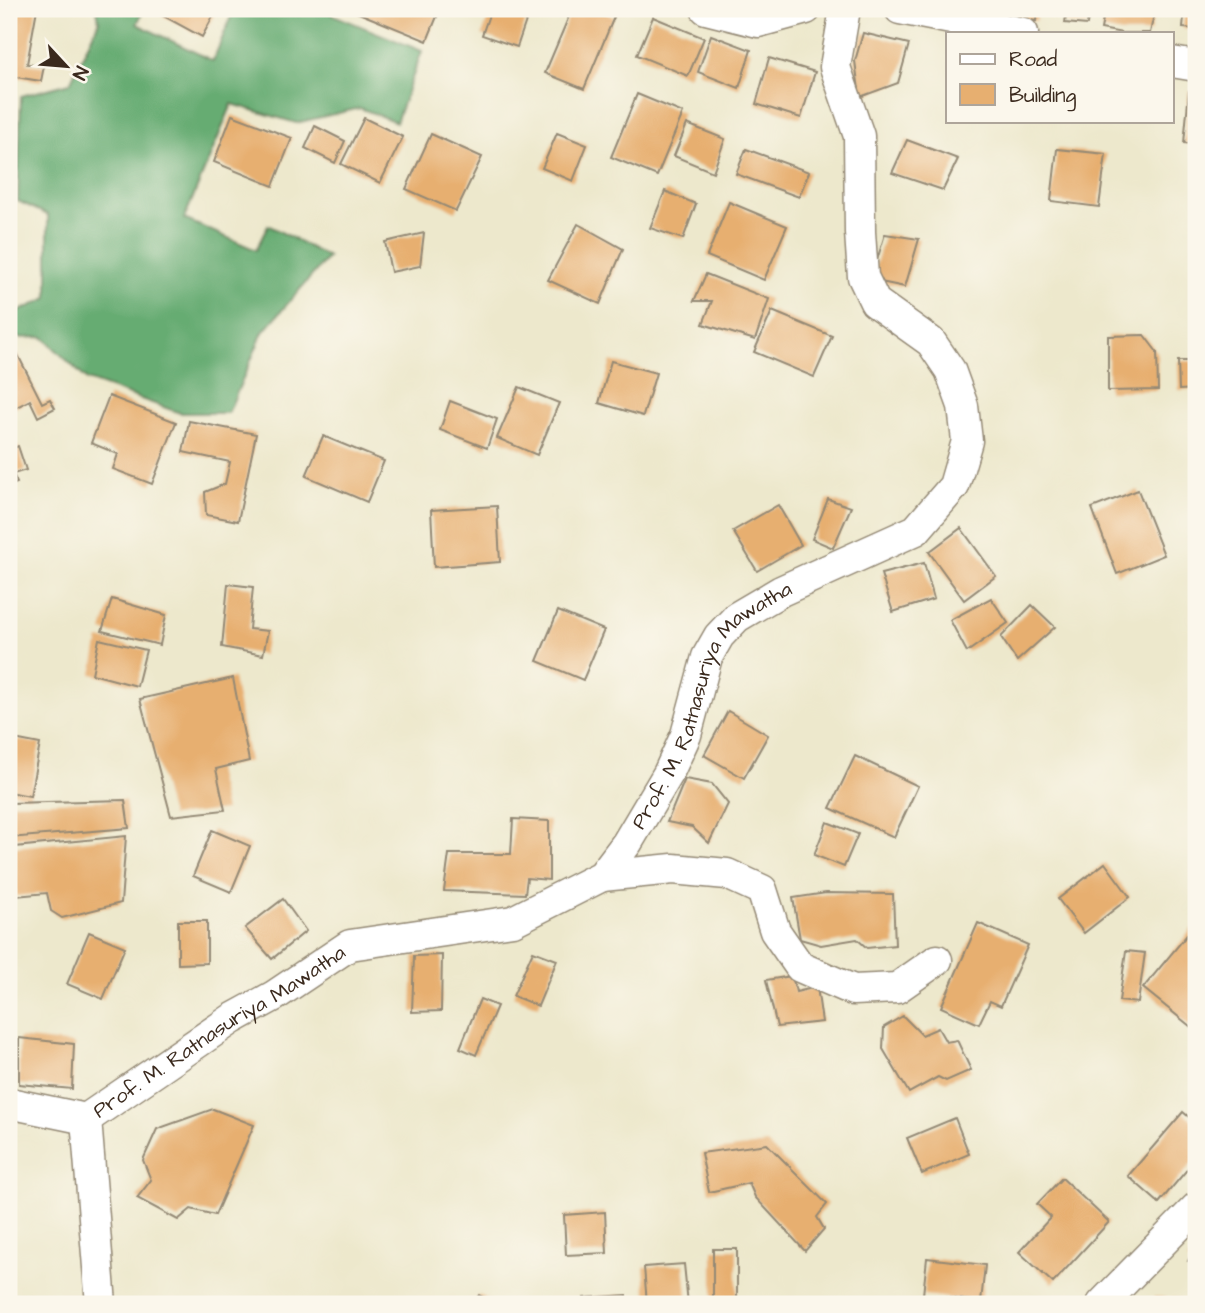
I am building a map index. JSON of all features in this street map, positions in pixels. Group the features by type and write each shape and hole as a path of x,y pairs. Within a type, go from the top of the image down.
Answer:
{"street":[{"path":"706,9 758,22 806,9"},
{"name":"Prof. M. Ratnasuriya Mawatha","path":"9,1103 86,1119 232,1018 274,996 350,946 513,921 602,876 627,843 668,774 686,735 707,657 719,636 737,617 780,591 916,530 954,486 967,441 963,406 950,370 931,342 875,302 863,277 859,136 835,67 845,9"},
{"path":"900,9 1018,32"},
{"path":"1174,62 1196,66"},
{"path":"602,876 673,869 727,874 739,879 762,890 775,930 800,967 853,990 897,988 937,960"},
{"path":"86,1119 101,1304"},
{"path":"1102,1304 1196,1208"}],"green space":[{"path":"97,9 144,9 137,24 213,61 234,9 332,9 331,14 422,51 396,122 360,108 296,123 232,104 184,219 256,250 268,225 328,257 263,332 228,413 180,413 87,380 43,337 18,338 9,316 48,298 48,215 18,201 21,96 70,83 99,21"}],"building":[{"path":"9,9 37,9 27,64 44,66 41,81 9,76"},
{"path":"158,9 217,9 202,37 156,12"},
{"path":"349,9 440,9 427,41"},
{"path":"491,9 530,9 517,47 482,35"},
{"path":"572,9 595,9 614,17 584,89 545,73"},
{"path":"1010,9 1038,9 1036,21 1009,17"},
{"path":"1067,9 1089,9 1087,25 1065,23"},
{"path":"1105,9 1155,9 1150,32 1101,29"},
{"path":"1168,9 1196,9 1196,29 1183,28 1184,16 1167,15"},
{"path":"653,17 704,38 688,76 637,55"},
{"path":"863,33 909,44 898,83 860,97 855,61"},
{"path":"711,35 751,50 739,88 698,72"},
{"path":"769,58 815,72 801,118 756,104"},
{"path":"1189,91 1196,91 1196,144 1184,143"},
{"path":"637,94 683,113 657,176 611,157"},
{"path":"232,115 292,138 273,186 214,162"},
{"path":"364,118 403,137 380,183 341,164"},
{"path":"687,124 725,139 713,172 674,156"},
{"path":"315,126 345,141 335,163 305,148"},
{"path":"557,133 587,145 573,181 542,168"},
{"path":"431,134 482,157 456,211 406,189"},
{"path":"907,140 958,159 943,190 892,173"},
{"path":"746,149 809,172 799,197 736,174"},
{"path":"1057,149 1106,154 1099,207 1051,201"},
{"path":"665,191 696,204 683,239 650,228"},
{"path":"729,202 787,226 764,280 707,256"},
{"path":"578,224 623,249 600,304 548,280"},
{"path":"424,233 420,266 391,272 385,242"},
{"path":"885,234 919,239 905,287 871,280"},
{"path":"706,274 769,299 755,340 703,324 712,301 694,301"},
{"path":"772,311 832,336 814,377 754,352"},
{"path":"1144,335 1157,352 1158,390 1108,391 1108,336"},
{"path":"9,346 13,355 17,353 42,403 50,399 55,408 38,417 30,400 13,409 9,401"},
{"path":"611,361 656,373 643,416 599,403"},
{"path":"1178,361 1196,361 1196,389 1179,390"},
{"path":"519,387 559,403 537,455 497,438"},
{"path":"109,396 176,422 152,484 113,469 118,454 91,443"},
{"path":"450,401 497,419 487,448 440,430"},
{"path":"189,421 256,434 238,521 206,515 205,492 225,484 230,462 183,452"},
{"path":"323,436 384,461 367,502 306,476"},
{"path":"18,446 26,470 13,474 17,483 9,486 9,450"},
{"path":"1138,490 1164,555 1117,574 1092,508"},
{"path":"828,499 851,507 833,548 812,539"},
{"path":"778,505 801,545 757,571 733,531"},
{"path":"497,506 500,562 434,567 431,510"},
{"path":"961,528 996,576 964,600 929,552"},
{"path":"924,563 934,599 893,612 881,574"},
{"path":"228,584 253,587 249,629 268,631 263,655 222,647"},
{"path":"991,598 1008,623 967,652 950,620"},
{"path":"112,599 166,615 160,645 102,631"},
{"path":"1032,605 1055,627 1017,661 1001,637"},
{"path":"558,611 604,630 583,680 537,661"},
{"path":"99,639 146,650 137,686 92,674"},
{"path":"233,678 249,761 216,769 225,810 171,816 140,699"},
{"path":"728,711 768,735 744,778 704,755"},
{"path":"9,738 40,744 30,796 9,792"},
{"path":"855,756 918,786 894,837 830,808"},
{"path":"685,779 712,784 728,804 709,843 692,827 667,822"},
{"path":"125,800 129,828 9,838 9,803"},
{"path":"513,819 549,821 549,880 527,878 525,894 444,891 449,854 511,854"},
{"path":"827,822 858,834 844,867 814,855"},
{"path":"212,830 250,846 231,892 193,876"},
{"path":"126,836 121,903 62,918 51,911 47,893 16,896 15,847"},
{"path":"1105,863 1130,897 1084,933 1058,899"},
{"path":"826,893 893,894 895,945 867,948 857,939 821,945 800,939 793,898"},
{"path":"283,899 306,931 272,959 245,928"},
{"path":"178,921 207,921 207,963 178,964"},
{"path":"978,923 1028,945 1001,1006 990,1001 979,1024 941,1007"},
{"path":"1196,924 1196,1031 1143,988"},
{"path":"89,932 125,947 103,999 67,984"},
{"path":"533,951 557,960 538,1006 513,996"},
{"path":"1126,951 1145,953 1138,1003 1119,1001"},
{"path":"442,955 441,1011 412,1012 414,956"},
{"path":"792,976 796,992 817,987 822,1022 777,1027 766,980"},
{"path":"480,999 497,1006 476,1055 460,1048"},
{"path":"903,1016 922,1035 938,1028 946,1042 957,1040 971,1070 946,1081 938,1077 909,1093 883,1049 884,1027"},
{"path":"19,1038 74,1044 72,1089 19,1084"},
{"path":"213,1109 254,1125 215,1215 191,1209 178,1220 137,1198 151,1180 143,1160 157,1129"},
{"path":"1183,1112 1196,1123 1196,1159 1159,1203 1128,1176"},
{"path":"955,1118 969,1154 922,1174 907,1138"},
{"path":"767,1144 827,1204 817,1217 824,1229 805,1251 755,1197 749,1183 709,1192 701,1153"},
{"path":"1062,1178 1109,1222 1053,1283 1019,1252 1051,1217 1037,1204"},
{"path":"605,1212 607,1253 566,1255 564,1215"},
{"path":"1196,1245 1196,1264 1188,1261"},
{"path":"713,1249 737,1249 737,1300 713,1301"},
{"path":"927,1258 985,1265 981,1302 923,1295"},
{"path":"684,1264 688,1304 647,1304 644,1267"},
{"path":"479,1295 495,1304 474,1304"},
{"path":"627,1295 627,1304 585,1304 584,1298"},
{"path":"1154,1297 1196,1300 1196,1304 1154,1304"}]}
